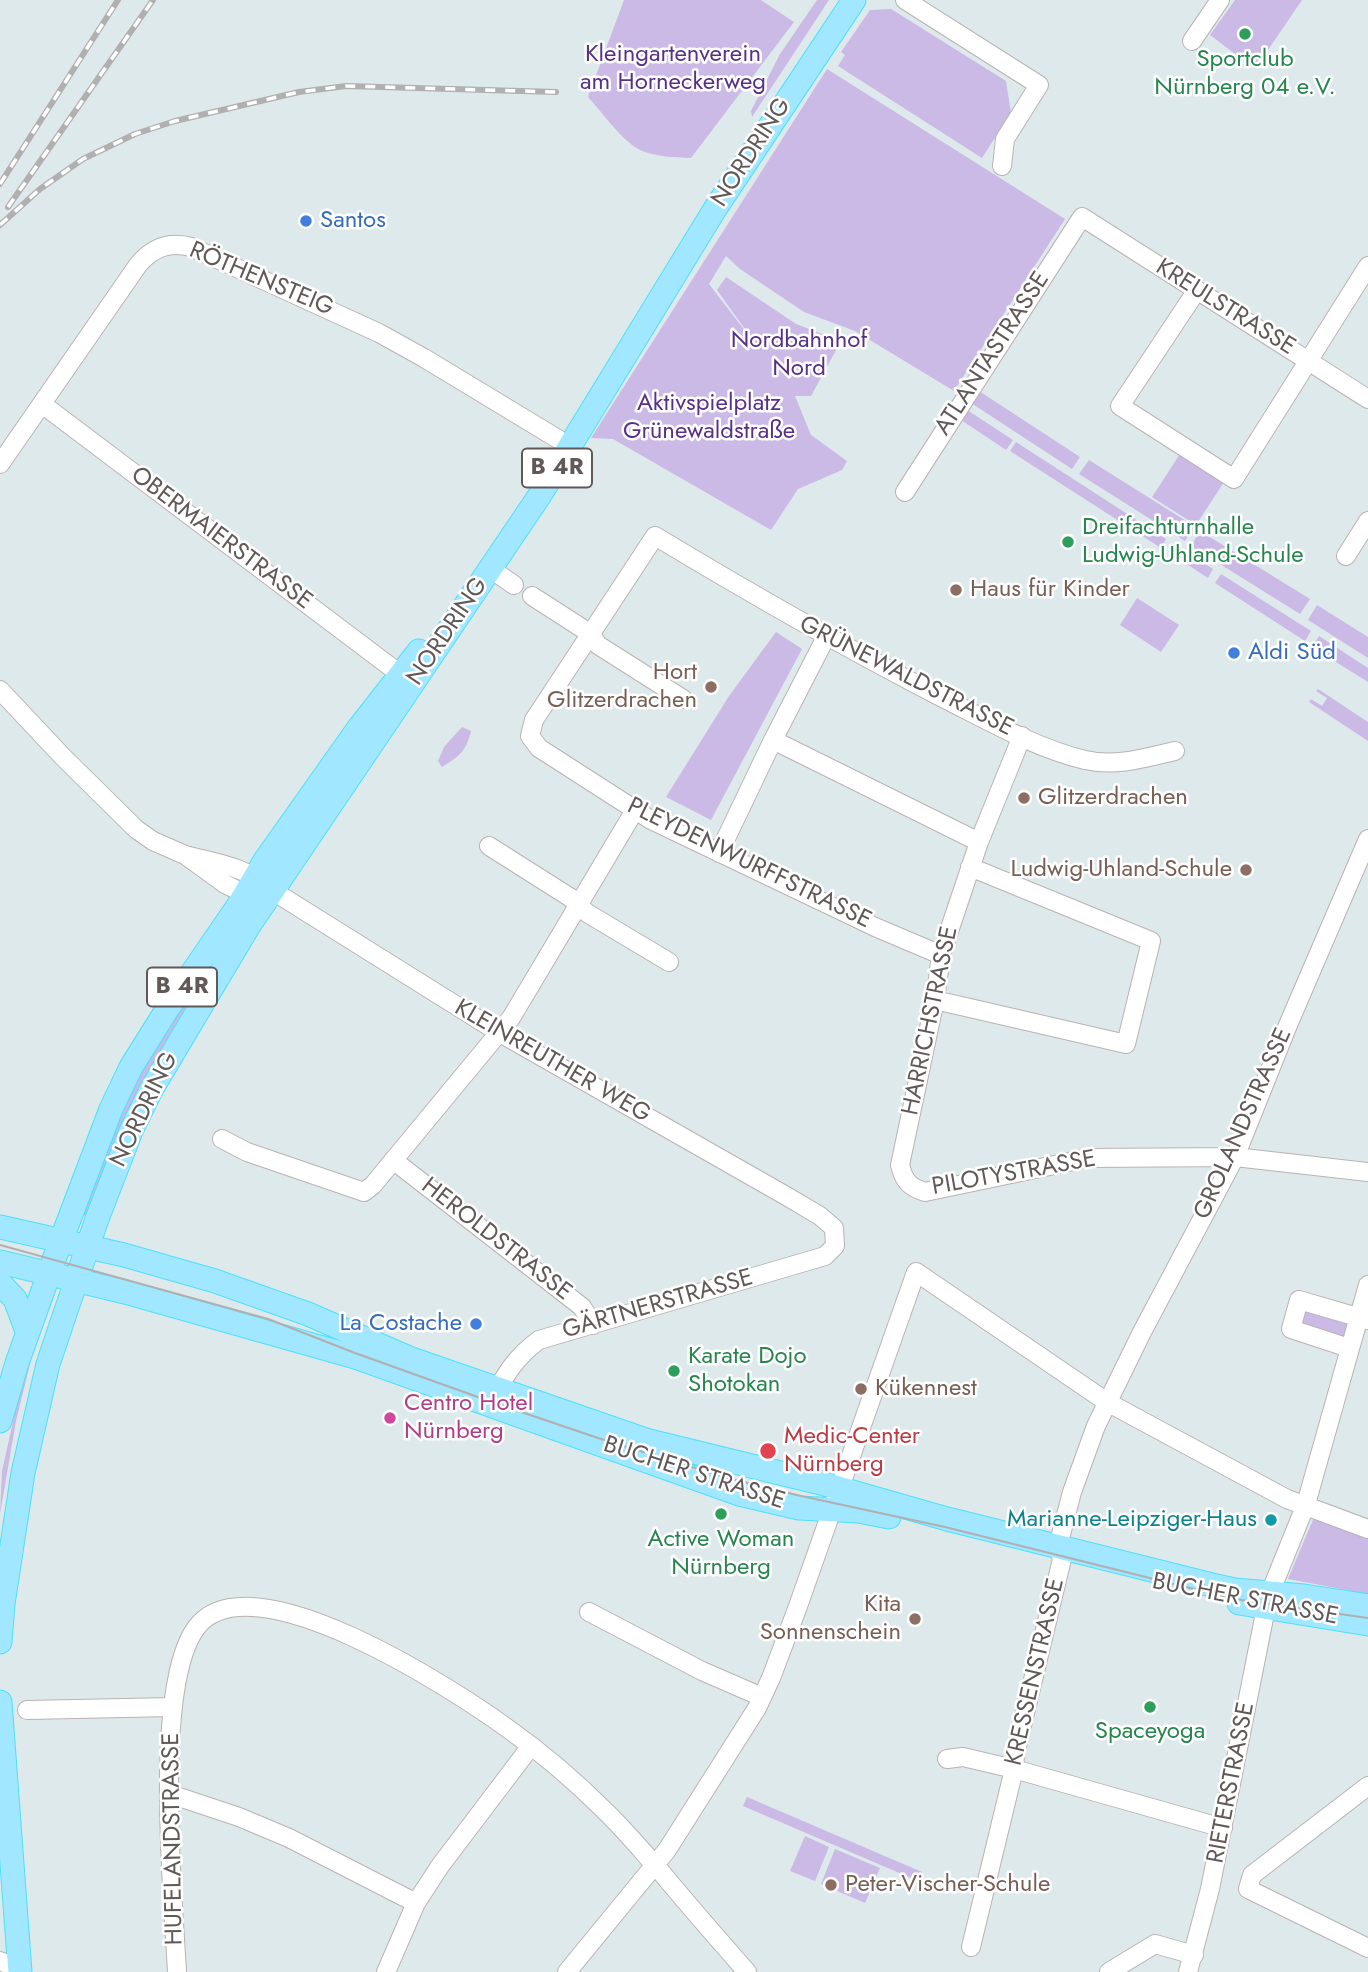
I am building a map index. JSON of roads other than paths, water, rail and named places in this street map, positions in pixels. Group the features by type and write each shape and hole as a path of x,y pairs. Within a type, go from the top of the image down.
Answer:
{"main road":[{"name":"NORDRING","path":"75,1279 131,1131 258,887 358,729 477,566 670,254 835,0"},
{"name":"NORDRING","path":"48,1273 111,1109 131,1067 168,1008 491,569 722,199 854,0"},
{"name":"BUCHER STRASSE","path":"0,1227 180,1270 273,1301 495,1396"},
{"name":"BUCHER STRASSE","path":"0,1262 75,1279 320,1346 639,1438 836,1499 916,1511 1060,1552 1219,1587 1368,1624"},
{"name":"B 4R","path":"0,1421 48,1273"},
{"name":"B 4R","path":"0,1642 9,1566 30,1440 48,1364 75,1279"},
{"path":"0,1283 15,1299 27,1331"},
{"name":"BUCHER STRASSE","path":"1267,1600 1368,1606"},
{"path":"0,1702 14,1968"}],"street":[{"path":"905,0 1039,85 1005,139 1002,166"},
{"path":"1192,41 1220,0"},
{"name":"KREULSTRASSE","path":"1082,217 1368,399"},
{"name":"ATLANTASTRASSE","path":"905,492 1082,217"},
{"name":"RÖTHENSTEIG","path":"0,464 148,254 159,247 183,245 379,333 558,439"},
{"path":"1197,290 1120,406 1234,479 1368,266"},
{"name":"OBERMAIERSTRASSE","path":"42,404 400,674"},
{"path":"1346,556 1368,521"},
{"name":"GRÜNEWALDSTRASSE","path":"591,634 655,536 826,637 1022,736 1086,760 1126,762 1175,751"},
{"path":"491,569 514,584"},
{"path":"532,596 591,634 598,645 683,699"},
{"name":"PLEYDENWURFFSTRASSE","path":"591,634 534,720 530,736 539,748 635,810 875,927 941,955"},
{"path":"719,853 772,740 826,637"},
{"name":"KLEINREUTHER WEG","path":"0,690 124,818 153,841 185,855 237,868 258,887 500,1033 788,1197 820,1216 834,1228"},
{"name":"HARRICHSTRASSE","path":"912,1188 904,1180 900,1165 941,955 979,842 1022,736"},
{"path":"772,740 979,842"},
{"path":"222,1139 247,1152 364,1192 511,1018 635,810"},
{"name":"GROLANDSTRASSE","path":"1107,1402 1235,1157 1287,1025 1368,839"},
{"path":"489,846 571,898 587,913 668,962"},
{"path":"934,1000 1126,1044 1151,941 970,867"},
{"name":"PILOTYSTRASSE","path":"912,1188 925,1192 1088,1158 1235,1157 1368,1172"},
{"name":"HEROLDSTRASSE","path":"393,1160 582,1307 593,1325"},
{"name":"GÄRTNERSTRASSE","path":"495,1396 513,1364 538,1340 825,1256 835,1246 834,1228"},
{"path":"567,1972 669,1847 762,1697 797,1609 916,1272 1107,1402 1287,1499 1368,1528"},
{"name":"BUCHER STRASSE","path":"1267,1600 1306,1504 1349,1348 1364,1318 1368,1285"},
{"path":"1349,1348 1291,1329 1298,1300 1364,1318"},
{"name":"KRESSENSTRASSE","path":"971,1947 1014,1769 1083,1457 1107,1402"},
{"name":"RIETERSTRASSE","path":"1191,1963 1203,1923 1223,1828 1267,1600"},
{"name":"HUFELANDSTRASSE","path":"177,1972 170,1794 173,1707 180,1662 187,1642 205,1618 226,1609 253,1606 296,1615 361,1641 434,1680 507,1727 602,1808 640,1846 747,1972"},
{"path":"589,1612 702,1671 762,1697"},
{"name":"HUFELANDSTRASSE","path":"27,1710 173,1707"},
{"path":"386,1972 416,1903 440,1866 531,1746"},
{"path":"947,1759 963,1757 1014,1769 1223,1828"},
{"path":"1368,1786 1252,1875 1248,1889 1368,1948"},
{"path":"170,1794 239,1817 289,1838 416,1903"},
{"path":"1109,1972 1155,1944 1191,1963"}],"tram line":[{"path":"0,1245 268,1319 489,1401 724,1477 945,1527 1234,1599 1368,1618"}],"railway":[{"path":"0,184 118,0"},
{"path":"8,207 153,0"},
{"path":"0,225 40,189 83,159 135,134 175,121 299,92 346,86 556,92"}],"place":[{"name":"Sportclub Nürnberg 04 e.V.","path":"1245,34"},
{"name":"Santos","path":"306,221"},
{"name":"Dreifachturnhalle Ludwig-Uhland-Schule","path":"1068,542"},
{"name":"Haus für Kinder","path":"956,590"},
{"name":"Aldi Süd","path":"1234,653"},
{"name":"Hort Glitzerdrachen","path":"711,687"},
{"name":"Glitzerdrachen","path":"1024,798"},
{"name":"Ludwig-Uhland-Schule","path":"1246,870"},
{"name":"La Costache","path":"476,1324"},
{"name":"Karate Dojo Shotokan","path":"674,1371"},
{"name":"Kükennest","path":"861,1389"},
{"name":"Centro Hotel Nürnberg","path":"390,1418"},
{"name":"Medic-Center Nürnberg","path":"768,1451"},
{"name":"Active Woman Nürnberg","path":"721,1514"},
{"name":"Marianne-Leipziger-Haus","path":"1271,1520"},
{"name":"Kita Sonnenschein","path":"915,1619"},
{"name":"Spaceyoga","path":"1150,1707"},
{"name":"Peter-Vischer-Schule","path":"831,1885"}],"park label":[{"name":"Kleingartenverein am Horneckerweg","path":"673,69"},
{"name":"Nordbahnhof Nord","path":"799,355"},
{"name":"Aktivspielplatz Grünewaldstraße","path":"709,418"}]}
